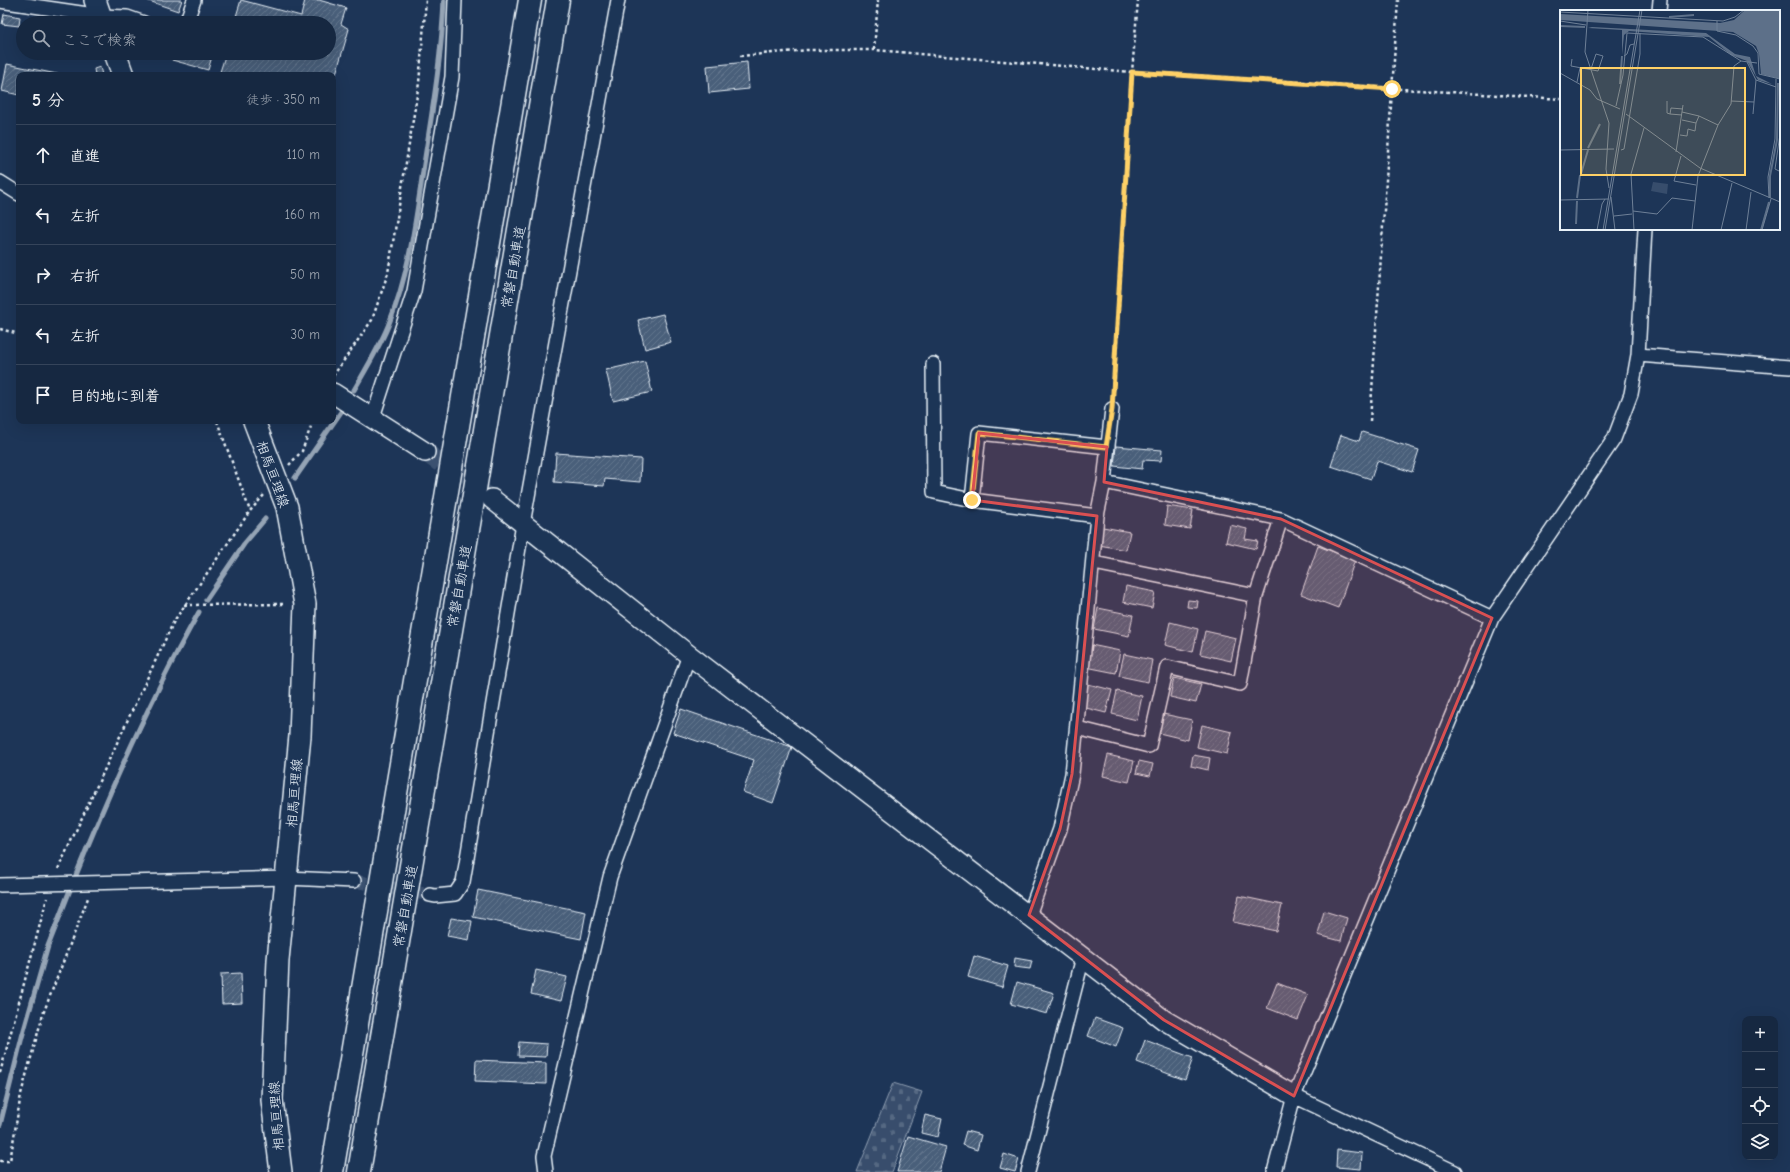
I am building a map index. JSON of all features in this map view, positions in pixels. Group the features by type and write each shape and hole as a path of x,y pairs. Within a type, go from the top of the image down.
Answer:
{"highway":[{"name":"常磐自動車道","path":"332,1172 530,0"},
{"name":"常磐自動車道","path":"359,1172 558,0"}],"main road":[{"path":"118,60 122,72"},
{"name":"相馬亘理線","path":"255,424 286,507 305,604 300,736 278,960 272,1100 281,1172"}],"street":[{"path":"188,16 194,0"},
{"path":"373,417 414,291 452,77 455,0"},
{"path":"430,895 455,894 463,882 522,524 618,0"},
{"path":"1659,10 1660,0"},
{"path":"0,1 102,10 122,16"},
{"path":"0,182 16,192"},
{"path":"1274,1172 1294,1096 1492,618 1614,439 1631,394 1638,355 1645,230"},
{"path":"1638,355 1790,367"},
{"path":"933,364 934,492 972,500 1098,516"},
{"path":"336,395 373,417 425,452"},
{"path":"1029,915 1060,829 1072,774 1098,516 1104,482 1106,447 1112,409"},
{"path":"972,500 979,433 1106,447"},
{"path":"1104,482 1281,519 1492,618"},
{"path":"492,499 689,655 1164,1020 1294,1096 1455,1172"},
{"path":"1077,728 1149,746 1167,667 1240,684 1256,596 1281,519"},
{"path":"1094,563 1256,596"},
{"path":"546,1172 544,1156 610,877 689,655"},
{"path":"0,885 287,878 354,881"},
{"path":"1028,1172 1083,957"}],"path":[{"path":"336,372 372,320 388,273 419,83 426,0"},
{"path":"874,50 878,0"},
{"path":"1112,409 1132,72 1138,0"},
{"path":"1370,421 1398,0"},
{"path":"740,56 807,50 874,50 1132,72 1560,99"},
{"path":"0,329 16,333"},
{"path":"218,424 250,511"},
{"path":"0,1073 51,883 171,628 184,605 250,511 302,451 312,424"},
{"path":"184,605 305,604"},
{"path":"0,1161 10,1161 20,1094 43,1014 94,882"}],"highlighted area":[{"path":"979,433 1107,447 1104,482 1281,519 1492,618 1294,1096 1164,1020 1029,915 1060,829 1072,774 1097,516 972,500"}],"green space":[{"path":"893,1083 922,1092 892,1172 857,1172"}],"building":[{"path":"146,0 182,0 178,11"},
{"path":"241,0 301,16 236,16"},
{"path":"305,0 319,0 346,8 341,24 349,29 336,74 336,72 220,72 224,60 336,60 336,16 301,16"},
{"path":"4,14 16,16 16,26 2,24"},
{"path":"172,60 211,60 208,70"},
{"path":"747,62 749,89 709,93 707,66"},
{"path":"7,64 47,72 16,72 16,94 2,91"},
{"path":"100,67 101,72 94,72 94,69"},
{"path":"663,314 671,342 645,349 638,320"},
{"path":"645,361 652,392 613,401 606,370"},
{"path":"1362,432 1419,450 1412,472 1377,461 1371,479 1331,466 1341,435 1359,441"},
{"path":"1116,446 1162,450 1161,461 1143,460 1142,469 1114,466"},
{"path":"556,453 641,459 640,482 605,479 604,486 554,482"},
{"path":"1167,506 1193,510 1190,529 1165,525"},
{"path":"1230,525 1247,529 1245,539 1258,541 1256,549 1226,542"},
{"path":"1103,527 1130,532 1126,550 1099,545"},
{"path":"1318,546 1355,560 1338,608 1301,594"},
{"path":"1126,586 1155,592 1152,608 1123,602"},
{"path":"1188,600 1198,601 1197,608 1187,607"},
{"path":"1098,608 1133,615 1129,636 1094,629"},
{"path":"1170,622 1198,629 1193,652 1165,645"},
{"path":"1205,631 1236,638 1231,661 1200,654"},
{"path":"1091,645 1120,651 1116,673 1086,667"},
{"path":"1124,654 1152,660 1148,682 1119,676"},
{"path":"1174,678 1201,684 1196,703 1170,697"},
{"path":"1088,684 1112,690 1106,713 1082,707"},
{"path":"1117,691 1142,696 1137,720 1112,714"},
{"path":"681,709 792,747 773,803 743,792 754,760 673,733"},
{"path":"1163,714 1192,720 1188,740 1159,733"},
{"path":"1202,725 1232,732 1227,754 1197,747"},
{"path":"1108,755 1134,761 1129,782 1103,776"},
{"path":"1193,755 1210,758 1208,770 1191,766"},
{"path":"1139,761 1153,764 1150,776 1136,773"},
{"path":"478,890 586,912 581,939 473,917"},
{"path":"1239,896 1282,905 1276,931 1233,922"},
{"path":"1324,911 1347,918 1341,941 1318,935"},
{"path":"451,918 472,921 469,940 447,936"},
{"path":"974,956 1008,966 1002,987 968,977"},
{"path":"1015,958 1032,961 1030,969 1014,967"},
{"path":"536,970 567,977 561,1001 531,994"},
{"path":"241,973 242,1003 222,1004 221,974"},
{"path":"1017,982 1054,993 1047,1014 1011,1004"},
{"path":"1277,983 1308,995 1298,1020 1267,1008"},
{"path":"1095,1018 1123,1028 1116,1047 1088,1036"},
{"path":"1145,1040 1193,1058 1185,1080 1137,1062"},
{"path":"519,1042 547,1044 546,1057 518,1056"},
{"path":"476,1060 546,1063 546,1084 475,1081"},
{"path":"925,1115 942,1119 938,1137 921,1133"},
{"path":"966,1131 981,1135 977,1150 962,1145"},
{"path":"908,1136 946,1147 939,1172 897,1172"},
{"path":"1337,1150 1362,1153 1361,1169 1336,1167"},
{"path":"1004,1154 1019,1159 1015,1172 1000,1168"}],"waterway":[{"path":"354,390 388,326 396,305 408,262 435,94 440,57 444,0"},
{"path":"336,419 343,409"},
{"path":"295,478 333,424"},
{"path":"206,600 244,544 265,519"},
{"path":"76,875 148,709 199,612"},
{"path":"0,1125 22,1037 48,946 70,890"}],"tunnel":[{"path":"425,452 486,495"},
{"path":"354,881 430,895"}],"route":[{"path":"972,500 979,433 1106,447 1112,409 1132,72 1392,89"}]}
